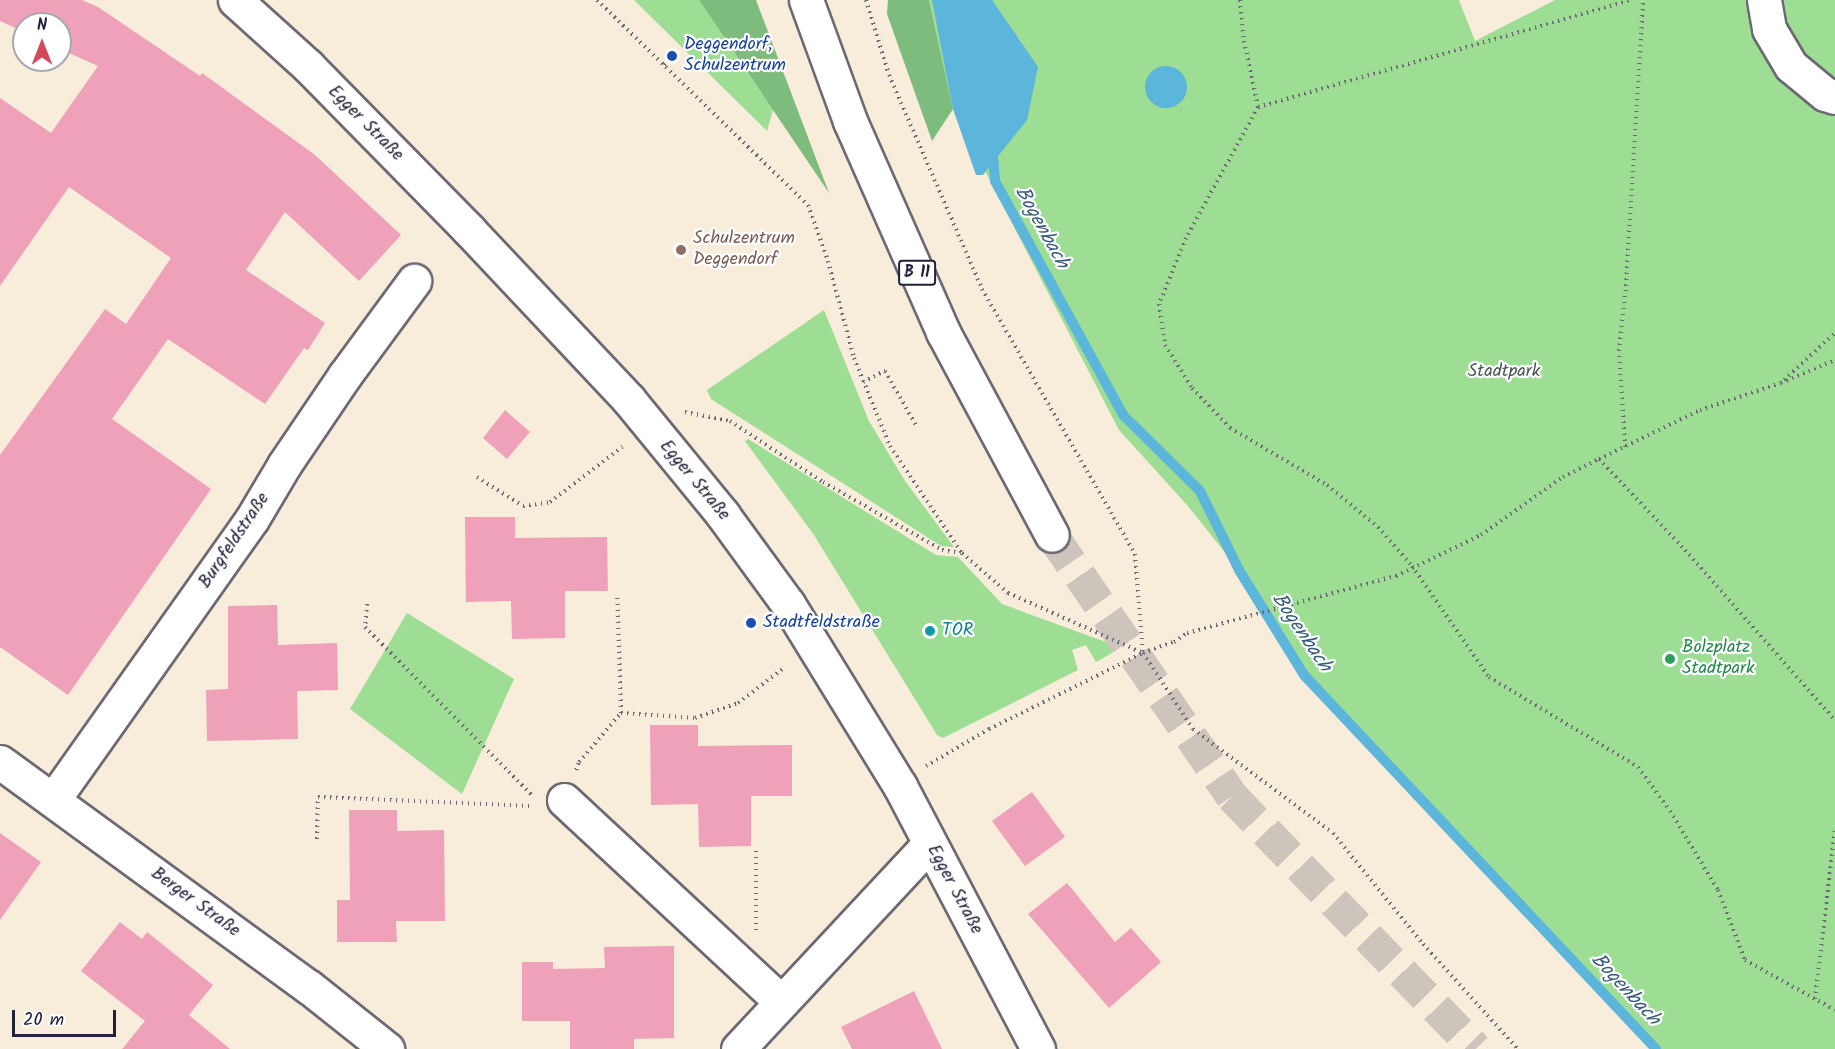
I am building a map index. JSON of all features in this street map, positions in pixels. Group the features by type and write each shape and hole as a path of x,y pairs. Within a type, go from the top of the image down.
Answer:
{"main road":[{"name":"Egger Straße","path":"235,0 308,66 458,218 629,400 730,524 788,604 900,786 1038,1049"},
{"name":"B 11","path":"806,0 850,121 943,332 1052,535"},
{"path":"1764,0 1769,29 1791,66 1825,94 1835,97"},
{"name":"Burgfeldstraße","path":"53,800 245,529 338,385 414,280"},
{"name":"Berger Straße","path":"0,762 309,987 387,1049"},
{"path":"555,803 781,1002"},
{"path":"738,1049 930,844"}],"path":[{"path":"597,0 808,205 828,261 863,382 890,446 962,553 1008,593 1143,653"},
{"path":"866,0 889,75 982,289 1136,554 1143,653 1193,729 1333,833 1423,944 1518,1049"},
{"path":"1240,0 1244,41 1258,107 1186,238 1160,304 1165,345 1192,388 1230,428 1327,485 1378,527 1412,566 1489,677 1638,767 1670,811 1718,890 1745,960 1835,1010"},
{"path":"1258,107 1630,0"},
{"path":"1625,447 1620,351 1626,286 1642,0"},
{"path":"664,65 672,56"},
{"path":"1782,383 1835,333"},
{"path":"940,756 989,729 1143,653 1174,642 1187,633 1396,576 1412,566 1481,535 1563,477 1599,459 1700,410 1782,383 1835,360"},
{"path":"863,382 885,371 917,427"},
{"path":"684,412 730,421 823,482 942,550 962,553"},
{"path":"477,477 523,506 550,502 650,428"},
{"path":"1599,459 1685,550 1835,720"},
{"path":"555,803 579,762 621,714 617,595"},
{"path":"367,603 365,627 555,803"},
{"path":"621,714 694,718 738,703 812,646"},
{"path":"317,839 318,797 555,803"},
{"path":"1815,999 1835,828"},
{"path":"729,955 756,930 756,851"}],"green space":[{"path":"634,0 699,0 773,110 767,131"},
{"path":"699,0 756,0 829,193 773,110"},
{"path":"888,0 929,0 953,109 932,141 887,14"},
{"name":"Stadtpark","path":"929,0 1459,0 1475,41 1555,0 1835,0 1835,1049 1656,1049 1304,675 1239,570 1187,505 1119,430 953,109"},
{"path":"824,310 869,421 905,481 954,547 941,546 711,399 707,390"},
{"path":"748,439 936,555 958,557 1002,604 1114,645 1112,653 1096,662 1086,645 1072,650 1078,670 943,738 937,735 814,535 745,441"},
{"path":"407,613 514,679 462,794 350,709"}],"water":[{"path":"932,0 992,0 1038,67 1027,120 983,175 976,175 953,109"},
{"path":"1166,66 1181,72 1187,87 1181,102 1166,108 1151,102 1145,87 1151,72"}],"building":[{"path":"0,0 82,0 98,7 200,76 202,73 315,155 401,235 359,281 285,212 246,270 325,323 308,350 304,348 265,404 168,339 112,419 211,489 68,695 0,647 0,455 105,309 126,324 171,258 69,187 0,286 0,98 51,133 98,66 72,54 72,12 12,12 12,26 0,21"},
{"path":"505,410 530,432 507,459 483,438"},
{"path":"465,517 515,517 515,538 607,537 608,591 565,591 565,638 512,639 511,601 466,602"},
{"path":"277,605 278,645 337,643 338,690 297,691 298,739 207,741 206,690 228,689 228,606"},
{"path":"650,725 698,725 698,746 792,745 792,796 751,796 751,846 699,847 698,804 651,805"},
{"path":"1032,792 1065,837 1025,866 992,821"},
{"path":"349,810 397,810 397,831 444,830 445,921 396,921 397,942 337,942 337,900 350,900"},
{"path":"0,833 41,862 0,920"},
{"path":"1067,883 1115,942 1131,928 1161,962 1109,1008 1028,914"},
{"path":"120,922 142,939 147,932 213,985 189,1015 230,1049 122,1049 145,1021 81,971"},
{"path":"674,946 674,1038 634,1039 634,1049 570,1049 570,1021 522,1021 522,962 553,962 553,969 605,968 604,947"},
{"path":"914,991 942,1049 852,1049 841,1027"}],"waterway":[{"name":"Bogenbach","path":"992,146 995,181 1123,415 1200,491 1239,570 1304,675 1656,1049"}],"tunnel":[{"path":"1052,535 1232,796 1476,1049"}],"place":[{"name":"Deggendorf, Schulzentrum","path":"672,56"},
{"name":"Schulzentrum Deggendorf","path":"681,250"},
{"name":"Stadtfeldstraße","path":"751,623"},
{"name":"TOR","path":"930,631"},
{"name":"Bolzplatz Stadtpark","path":"1670,659"}]}
